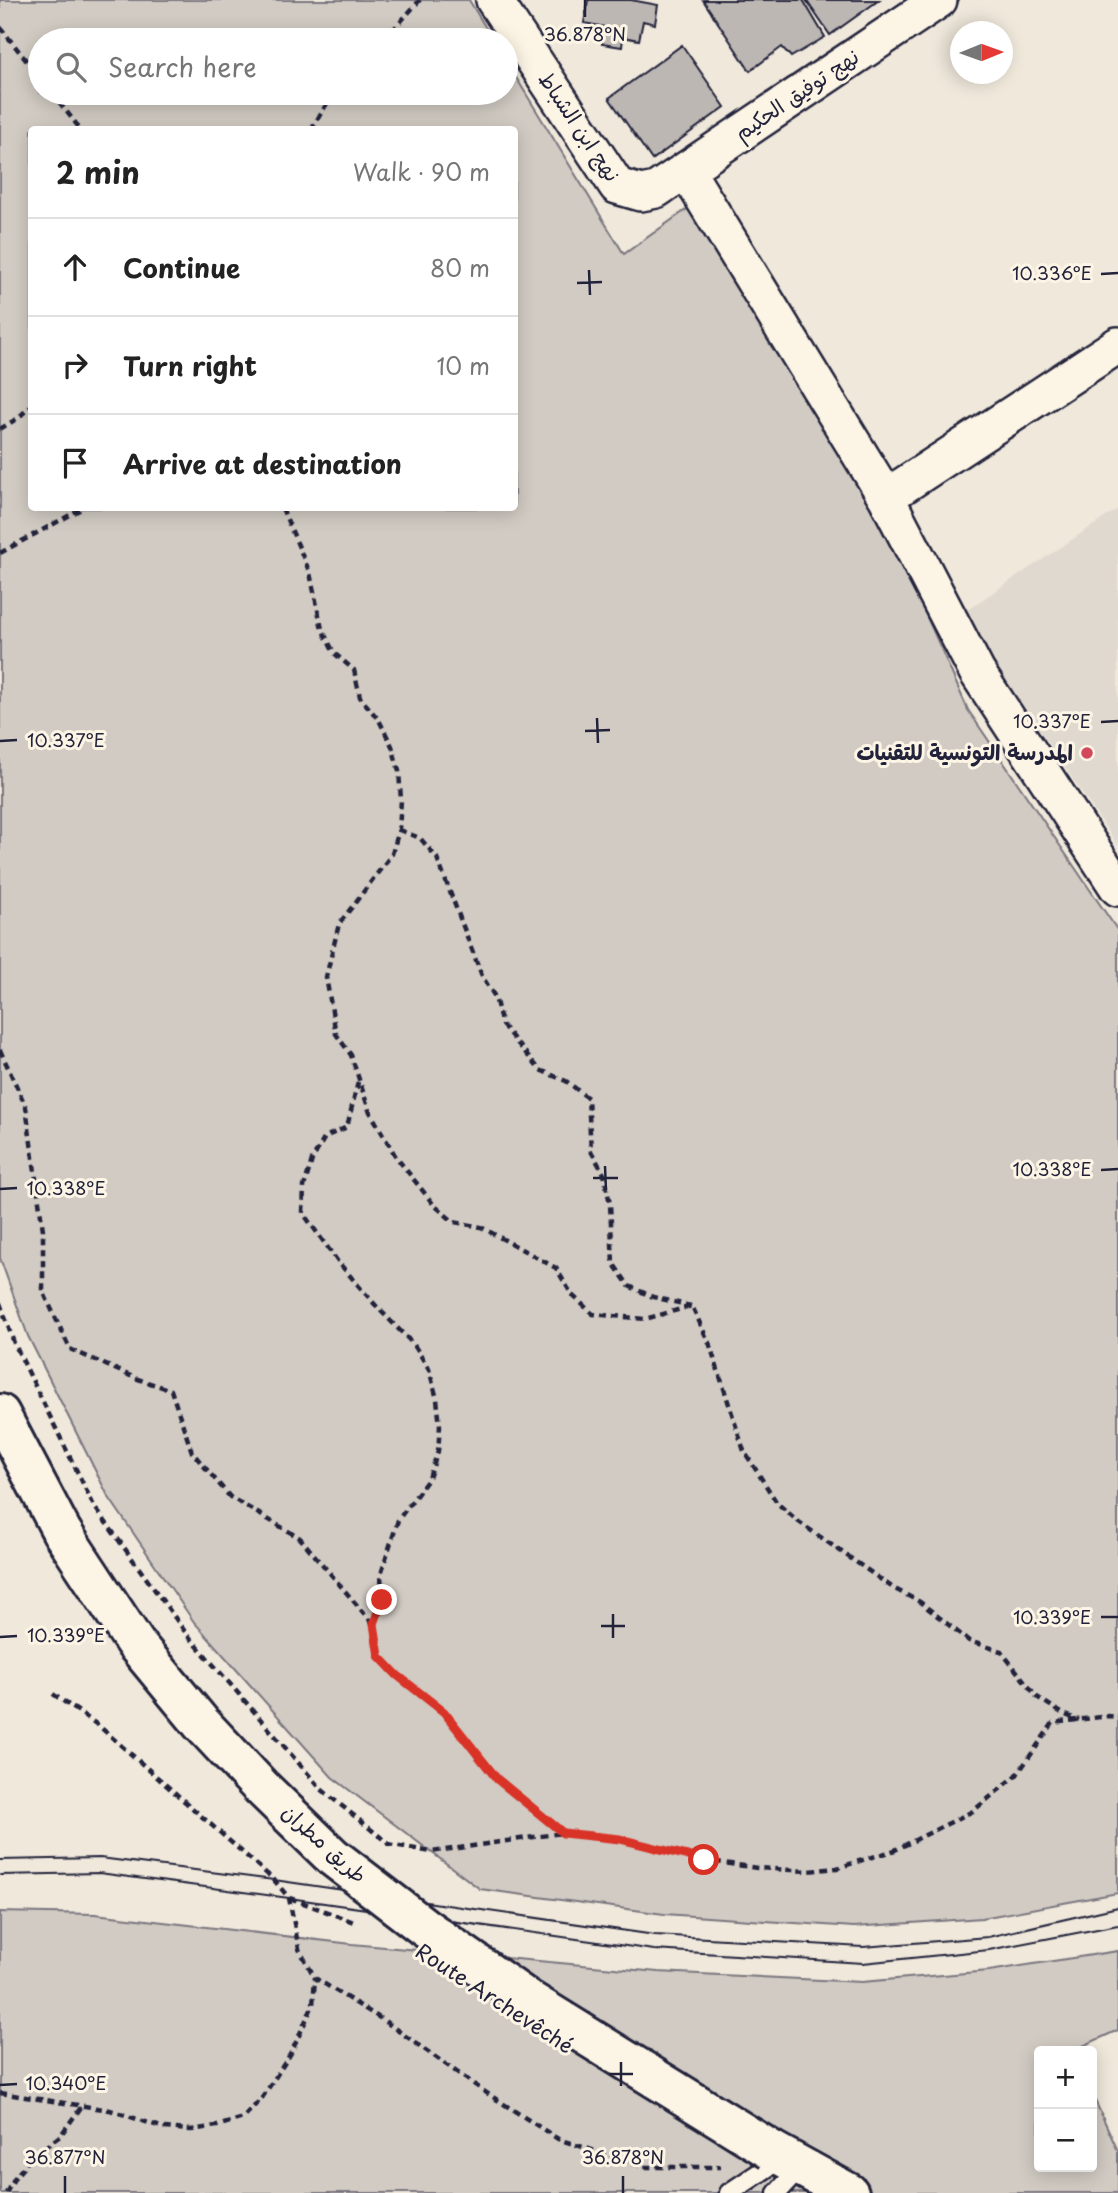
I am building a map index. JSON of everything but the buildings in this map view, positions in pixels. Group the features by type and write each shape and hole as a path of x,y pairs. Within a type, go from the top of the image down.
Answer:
{"street":[{"name":"نهج ابن الشباط","path":"494,0 513,28"},
{"name":"نهج توفيق الحكيم","path":"656,190 939,0"},
{"name":"نهج ابن الشباط","path":"518,36 617,186 641,193 656,190"},
{"path":"686,170 886,497 1118,888"},
{"path":"886,497 1118,345"},
{"name":"طريق مطران","path":"0,1414 54,1542 201,1723 260,1786 333,1857 424,1927 774,2172 849,2193"},
{"path":"0,1470 54,1542"}],"lane":[{"path":"729,2193 774,2172"}],"path":[{"path":"395,28 420,0"},
{"path":"0,27 28,63"},
{"path":"61,105 78,126"},
{"path":"313,126 326,105"},
{"path":"0,429 28,409"},
{"path":"0,553 77,511"},
{"path":"283,511 310,573 322,629 334,653 354,670 360,697 379,720 392,746 399,771 399,830 392,855 339,924 326,977 336,1034 351,1055 369,1110 396,1157 434,1205 454,1223 481,1227 556,1268 572,1295 593,1314 645,1319 692,1306"},
{"path":"399,830 420,838 437,858 482,976 495,997 502,1026 540,1070 566,1081 588,1098 591,1151 604,1174 610,1204 614,1263 629,1286 653,1297 692,1306"},
{"path":"0,1050 26,1107 43,1230 43,1291 70,1349 135,1378 171,1390 192,1452 230,1497 300,1538 374,1624"},
{"path":"358,1080 347,1127 325,1137 312,1160 304,1187 303,1213 338,1262 414,1345 429,1369 438,1399 440,1426 438,1451 429,1478 398,1520 381,1574 382,1600 374,1624 379,1656 397,1675 444,1712 497,1779 563,1833"},
{"path":"0,1303 14,1343 94,1506 186,1633 321,1789 389,1843 431,1852 563,1833 620,1839 704,1860 757,1868 809,1871 837,1868 895,1850 973,1811 1016,1776 1052,1723 1118,1717"},
{"path":"692,1306 710,1345 744,1451 777,1503 799,1522 893,1588 920,1602 969,1641 1001,1651 1037,1696 1063,1714 1079,1720"},
{"path":"53,1694 99,1726 274,1880 289,1898 299,1949 315,1978 383,2020 482,2090 558,2139 644,2167 774,2172"},
{"path":"0,2093 110,2110 164,2128 191,2130 243,2118 262,2098 291,2053 313,2005 315,1978"},
{"path":"6,2193 21,2169 34,2155 60,2136 82,2106"}],"shaded area":[{"path":"0,0 469,0 486,28 28,28 28,105 518,105 518,81 624,254 690,207 890,533 968,710 1118,931 1118,1893 982,1918 854,1927 664,1914 480,1889 332,1777 194,1622 108,1496 28,1336 0,1258"},
{"name":"المدرسة التونسية للتقنيات","path":"1118,509 1118,846 961,614"},
{"path":"0,1912 95,1914 352,1944 658,1972 862,1982 989,1971 1118,1951 1118,2030 1083,2046 1034,2046 1034,2172 1097,2172 1097,2105 1118,2151 1118,2193 0,2193"}],"tram line":[{"path":"0,1860 100,1858 274,1880 655,1935 863,1947 988,1937 1118,1907"},
{"path":"0,1875 99,1873 654,1950 863,1963 989,1950 1118,1925"}],"place":[{"name":"المدرسة التونسية للتقنيات","path":"1087,753"}],"route":[{"path":"382,1600 374,1624 379,1656 397,1675 444,1712 497,1779 563,1833 620,1839 704,1860"}]}
